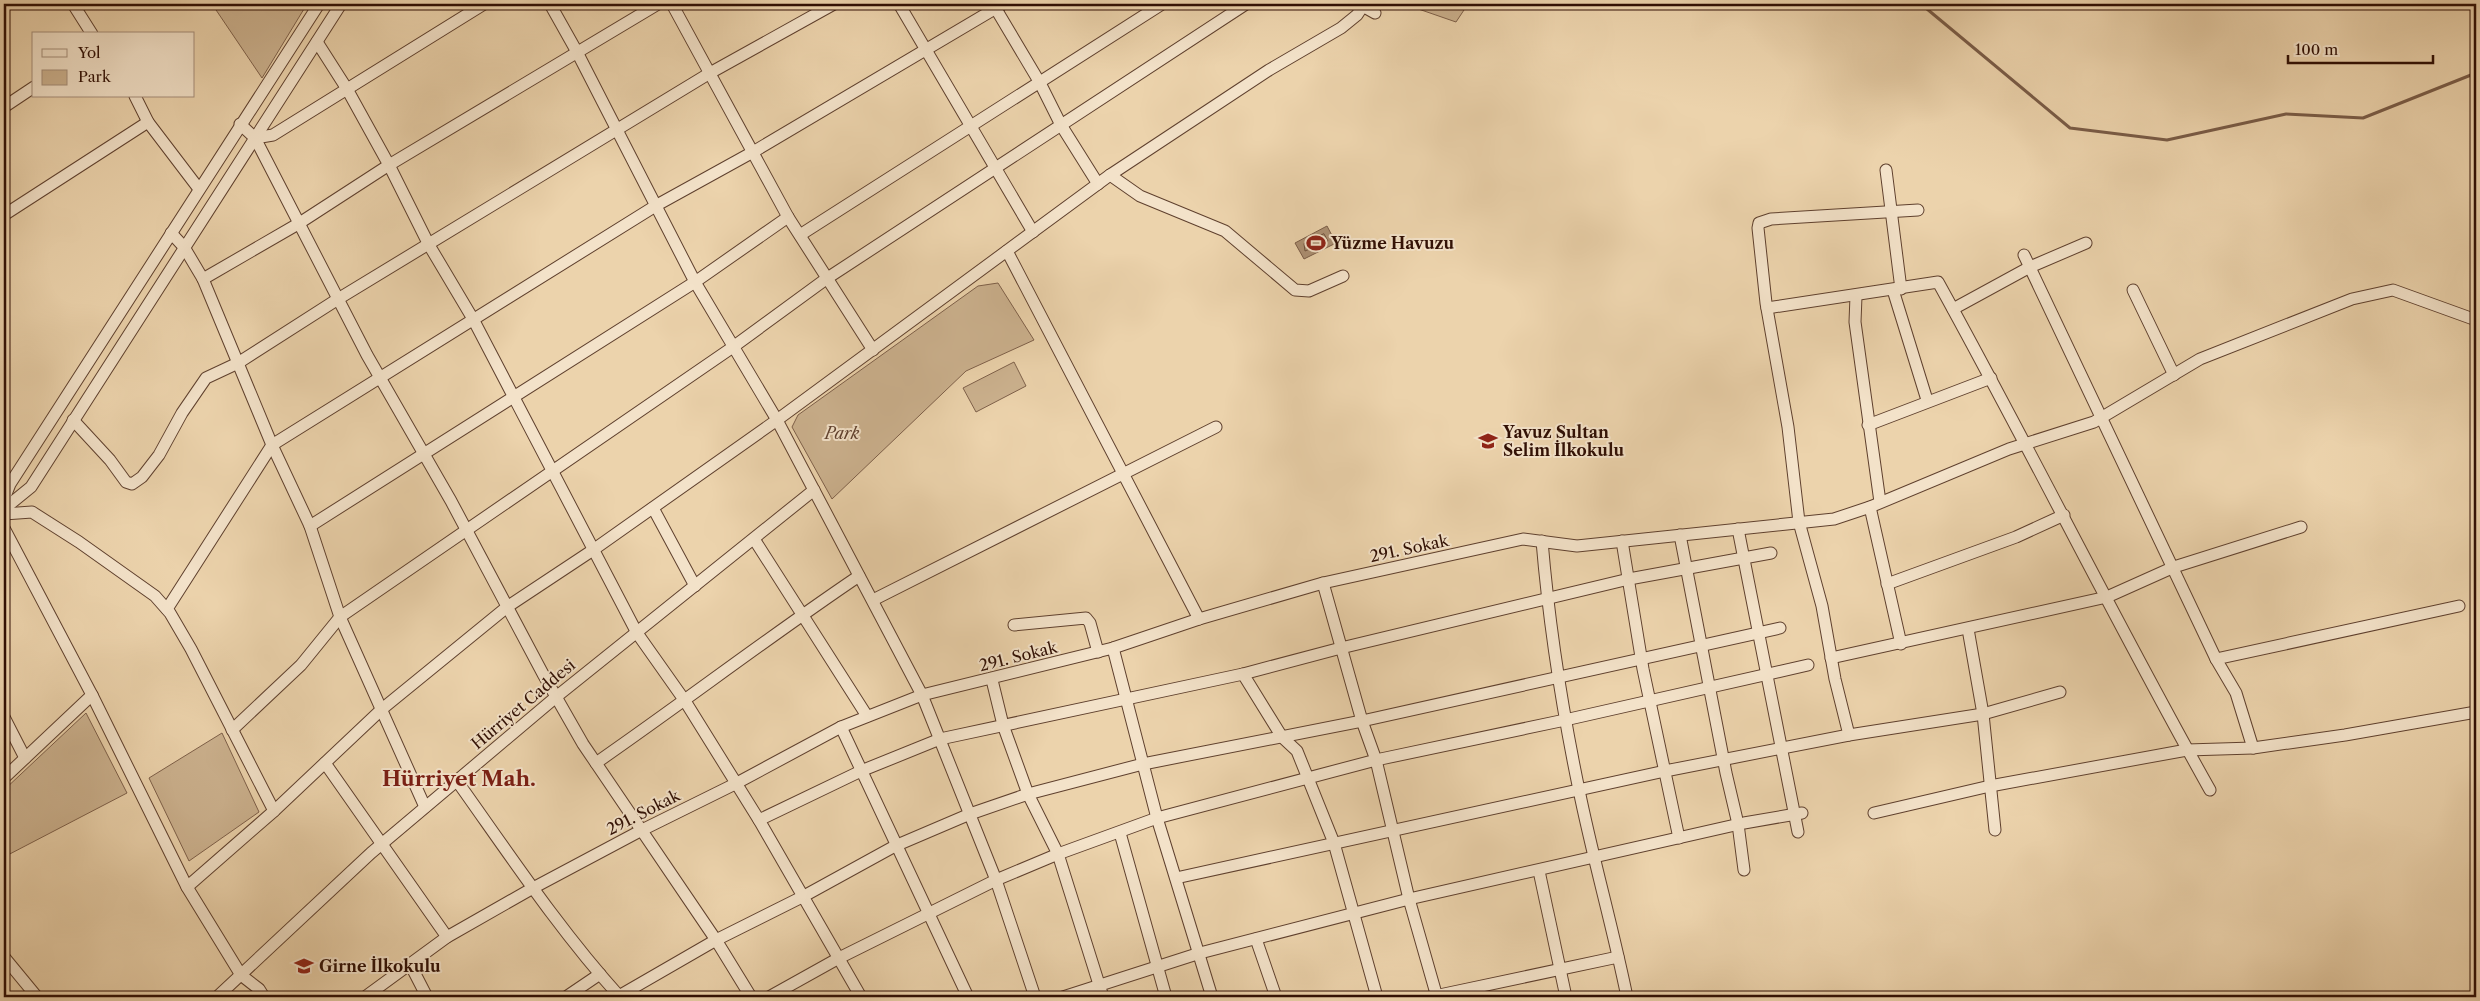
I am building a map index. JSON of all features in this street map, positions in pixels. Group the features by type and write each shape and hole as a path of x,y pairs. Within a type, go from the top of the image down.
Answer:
{"street":[{"path":"73,4 91,32"},
{"path":"4,499 10,484 319,4"},
{"path":"4,509 31,487 341,4"},
{"path":"255,138 273,135 484,4"},
{"path":"550,4 657,205 695,282 777,420 922,695 996,880 1035,997"},
{"path":"203,279 298,224 389,164 658,4"},
{"path":"672,4 788,217 872,350"},
{"path":"73,420 110,460 126,482 132,484 142,477 159,455 182,413 206,378 238,363 338,299 710,73 834,4"},
{"path":"899,4 1033,232"},
{"path":"800,235 1162,4"},
{"path":"232,730 301,665 340,617 733,347 826,279 1246,4"},
{"path":"167,609 272,445 657,205 753,152 927,51 997,5 1061,125 1098,184"},
{"path":"187,887 274,811 382,709 507,608 593,550 777,420 1110,175 1269,70 1342,28 1357,15 1361,5 1375,13"},
{"path":"317,42 347,89 389,164 429,245 473,319 637,633 685,701 759,820 861,997"},
{"path":"4,107 32,88"},
{"path":"136,98 148,122 199,189"},
{"path":"4,214 148,122"},
{"path":"240,124 255,138 298,224 380,378 423,452 556,697 596,763 716,940 751,997"},
{"path":"1886,170 1893,211 1897,290 1928,400"},
{"path":"1110,175 1140,196 1225,231 1295,290 1309,291 1343,276"},
{"path":"1849,735 1831,658 1822,606 1799,522 1788,427 1767,308 1760,223 1771,219 1918,210"},
{"path":"310,526 423,452 514,398 695,282 788,217"},
{"path":"171,233 184,247 203,279 272,445 310,526 340,617 425,807"},
{"path":"1952,309 2030,267 2086,243"},
{"path":"1007,251 1199,619"},
{"path":"2024,255 2174,567 2216,659 2236,693 2254,748"},
{"path":"1767,308 1897,290 1938,282 2064,515 2146,676 2210,790"},
{"path":"2132,290 2174,375"},
{"name":"291. Sokak","path":"364,997 447,937 534,888 642,830 735,784 840,727 922,695 992,680 1113,648 1199,619 1323,583 1523,539 1577,546 1834,519 2025,444 2094,422 2200,359 2352,299 2393,290 2476,320"},
{"path":"1856,296 1855,322 1868,425 1875,504 1887,584 1901,644"},
{"path":"1868,425 1928,400 1991,378"},
{"path":"872,600 1216,427"},
{"name":"Hürriyet Caddesi","path":"217,997 382,844 425,807 556,697 814,490"},
{"path":"653,508 695,586"},
{"path":"4,514 32,512 79,542 148,591 167,609 191,649 274,811"},
{"path":"1887,584 2016,537 2064,515"},
{"path":"1831,658 2106,597 2174,567 2301,527"},
{"path":"4,528 92,695 187,887 241,975 259,990 264,997"},
{"path":"1738,529 1780,748 1798,814 1798,832"},
{"path":"1680,535 1703,645 1723,759 1738,824 1744,870"},
{"path":"754,539 867,716"},
{"path":"1542,541 1547,600 1565,720 1578,789 1627,997"},
{"path":"1622,541 1650,701 1679,838"},
{"path":"759,820 861,771 940,739 1244,674 1341,648 1629,579 1771,553"},
{"path":"596,763 685,701 802,614 860,576"},
{"path":"1323,583 1362,721 1376,760 1409,899 1435,997 1560,968 1618,957"},
{"path":"2216,659 2459,606"},
{"path":"1014,625 1086,618 1090,624 1098,652"},
{"path":"457,781 534,888 620,997 716,940 804,896 895,846 970,814 1028,794 1144,764 1362,721 1780,628"},
{"path":"1968,629 1983,714 1995,830"},
{"path":"1113,648 1157,818 1212,997"},
{"path":"769,997 839,958 996,880 1058,854 1157,818 1376,760 1565,720 1808,665"},
{"path":"1244,674 1282,737 1297,750 1334,842 1377,997"},
{"path":"992,680 1003,725 1028,794 1058,854 1102,992"},
{"path":"1176,878 1393,829 1723,759 1849,735 1983,714 2060,692"},
{"path":"4,778 92,695"},
{"path":"1874,813 1990,786 2188,750 2254,748 2345,735 2476,712"},
{"path":"4,717 25,758"},
{"path":"840,727 968,997"},
{"path":"324,763 447,937"},
{"path":"1063,997 1102,992 1157,967 1256,938 1409,899 1539,871 1738,824 1798,814"},
{"path":"1120,833 1166,997"},
{"path":"1539,871 1566,997"},
{"path":"1256,938 1276,997"},
{"path":"4,957 38,997"},
{"path":"410,964 427,997"},
{"path":"566,997 600,974"}],"green space":[{"path":"212,4 307,4 262,78"},
{"path":"1404,4 1468,4 1456,22"},
{"name":"Park","path":"998,283 1034,340 966,371 832,499 792,427 798,415 978,286"},
{"path":"1014,362 1026,386 976,412 963,388"},
{"path":"86,713 127,793 4,857 4,790"},
{"path":"222,733 259,812 189,861 149,778"}],"water":[{"name":"Yüzme Havuzu","path":"1327,226 1336,243 1304,259 1295,243"}],"waterway":[{"path":"1921,4 2070,128 2167,140 2286,114 2363,118 2476,73"}],"place":[{"name":"Yüzme Havuzu","path":"1316,243"},
{"name":"Yavuz Sultan Selim İlkokulu","path":"1488,441"},
{"name":"Girne İlkokulu","path":"304,966"}],"district":[{"name":"Hürriyet Mah.","path":"459,779"}]}
